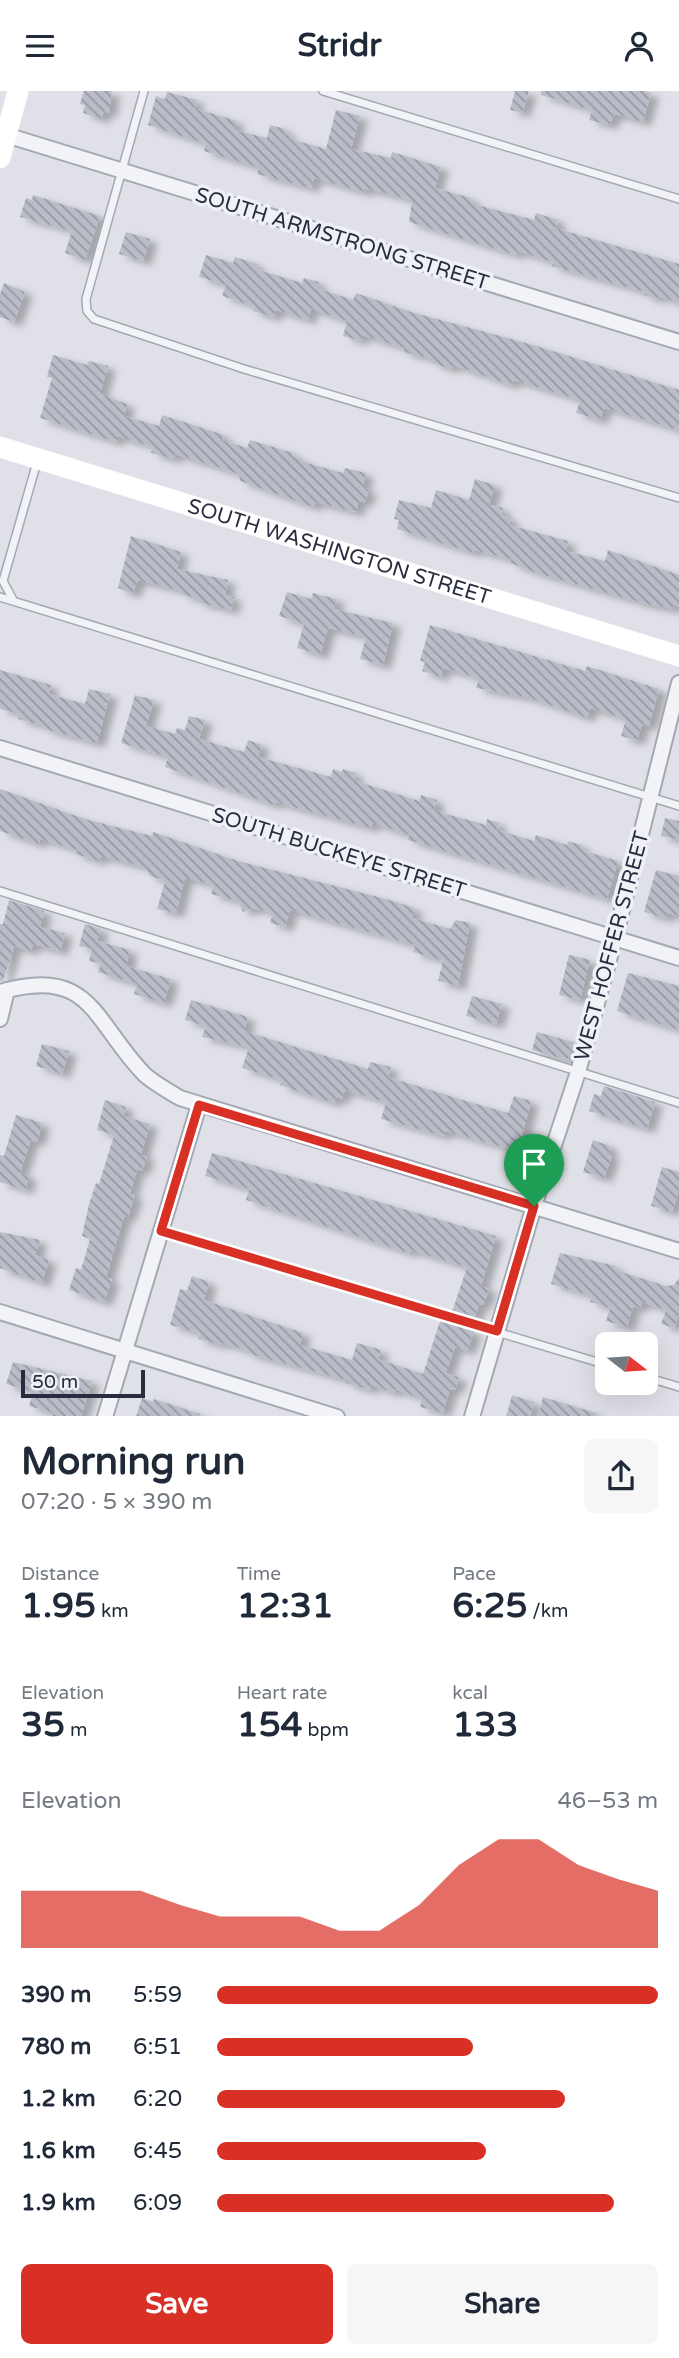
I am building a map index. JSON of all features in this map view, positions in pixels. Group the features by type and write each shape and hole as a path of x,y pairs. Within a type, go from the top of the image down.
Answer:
{"main road":[{"path":"0,158 19,91"},
{"name":"SOUTH WASHINGTON STREET","path":"0,447 679,656"}],"street":[{"name":"SOUTH ARMSTRONG STREET","path":"6,135 679,342"},
{"name":"WEST HOFFER STREET","path":"472,1416 534,1206 578,1072 615,939 679,683"},
{"name":"SOUTH BUCKEYE STREET","path":"0,748 679,958"},
{"path":"0,1019 4,991 38,983 63,987 100,1013 145,1074 180,1098 679,1251"},
{"path":"105,1416 199,1105"},
{"path":"0,1312 337,1416"}],"lane":[{"path":"144,91 86,299 87,311 94,319 244,369 679,498"},
{"path":"323,91 679,199"},
{"path":"13,600 3,581 38,459"},
{"path":"0,597 679,806"},
{"path":"0,891 679,1103"},
{"path":"161,1231 595,1361"},
{"path":"658,1381 679,1387"}],"building":[{"path":"84,91 112,91 109,113 104,111 101,119 83,113 85,105 80,104"},
{"path":"515,91 529,91 522,113 510,110"},
{"path":"541,91 651,93 643,122 615,114 609,125 589,120 592,110 541,95"},
{"path":"167,92 197,100 194,108 237,121 234,130 267,138 270,125 285,129 284,134 291,136 290,139 326,149 336,110 360,116 351,149 391,158 392,152 441,167 435,188 471,198 470,203 534,220 536,213 558,220 555,228 679,264 679,302 658,296 657,299 644,295 645,292 552,266 553,262 517,251 516,255 409,222 412,200 373,190 365,189 364,192 314,178 311,188 257,174 259,168 204,151 206,144 148,125 156,96 165,99"},
{"path":"33,195 100,216 85,260 65,253 72,231 20,217 26,198 32,200"},
{"path":"126,232 150,239 143,261 119,254"},
{"path":"206,255 233,263 235,257 257,264 255,269 302,283 304,278 319,282 317,288 353,300 356,293 411,312 533,345 679,390 679,430 604,408 600,420 576,413 580,400 513,380 511,385 453,365 452,369 432,363 433,359 403,352 404,348 362,335 361,341 343,336 347,321 311,309 308,320 276,310 274,317 253,311 254,306 222,296 226,285 199,277"},
{"path":"4,283 25,292 14,322 0,317 0,294"},
{"path":"53,355 87,365 89,361 108,366 100,394 127,404 124,416 159,426 162,415 224,435 222,440 247,448 250,440 293,453 292,456 304,460 303,462 343,473 345,468 366,473 362,488 369,489 365,502 359,501 356,512 315,502 313,507 240,481 239,474 175,454 174,459 151,453 153,447 117,436 116,442 40,418 52,378 47,377"},
{"path":"475,479 495,485 489,505 503,508 501,515 511,518 509,525 568,541 566,551 605,561 608,550 679,575 679,607 674,605 673,609 646,604 537,573 510,563 511,559 474,550 473,553 397,529 399,520 394,519 399,500 431,508 436,490 469,500"},
{"path":"131,536 181,552 177,569 228,580 225,595 234,597 231,610 197,602 198,598 182,595 183,591 138,580 132,594 118,588"},
{"path":"287,592 311,599 313,593 337,599 334,609 393,623 383,665 360,659 366,637 328,628 320,655 297,648 304,624 279,616"},
{"path":"430,625 585,671 587,666 659,689 649,726 642,724 637,741 621,736 626,719 590,708 587,718 530,698 476,688 479,678 443,668 441,677 422,671 425,662 420,661"},
{"path":"0,670 51,685 49,694 85,704 89,689 110,694 97,743 44,729 45,726 18,719 20,714 0,709"},
{"path":"135,695 154,700 146,726 175,734 177,728 185,730 189,716 205,720 199,739 244,752 248,740 262,745 258,757 331,777 333,769 342,772 343,769 356,773 353,780 419,801 421,795 437,800 434,809 439,812 486,825 487,819 499,823 497,830 534,841 536,835 567,845 568,841 582,845 581,850 618,861 607,899 408,840 409,835 373,823 371,828 275,802 274,805 165,767 168,757 121,743"},
{"path":"0,789 85,819 152,836 153,832 238,861 415,908 412,918 450,929 456,920 470,923 458,986 438,981 443,961 413,952 415,945 290,910 285,927 270,923 273,913 254,908 243,912 238,901 211,894 214,885 185,878 176,913 157,909 165,881 150,876 145,867 101,856 99,861 75,854 77,850 40,839 39,844 0,831"},
{"path":"665,818 679,821 679,840 661,836"},
{"path":"656,870 679,876 679,916 668,913 666,918 644,912"},
{"path":"9,900 44,911 40,927 65,933 60,951 33,944 31,951 14,946 3,981 0,981 0,924 3,924"},
{"path":"85,924 101,929 97,941 130,950 126,966 171,979 164,1003 134,994 137,984 98,972 101,964 89,961 92,949 79,946"},
{"path":"569,955 590,960 580,1000 559,995"},
{"path":"628,973 679,986 679,1030 617,1011"},
{"path":"472,996 502,1004 496,1024 466,1016"},
{"path":"191,1000 248,1017 244,1031 368,1069 370,1062 391,1067 388,1077 466,1101 508,1113 514,1096 531,1101 518,1151 445,1131 444,1136 381,1119 386,1102 345,1090 342,1099 336,1097 334,1103 280,1085 282,1080 242,1068 249,1047 202,1037 206,1026 185,1020"},
{"path":"537,1032 573,1042 568,1060 532,1050"},
{"path":"42,1044 69,1051 62,1074 36,1066"},
{"path":"604,1086 655,1102 647,1129 589,1111 594,1094 601,1096"},
{"path":"105,1100 126,1107 123,1116 150,1124 142,1151 142,1155 147,1157 142,1171 137,1169 130,1194 135,1195 128,1217 124,1216 106,1278 112,1279 104,1302 69,1290 76,1268 81,1270 90,1239 82,1236 89,1204 96,1183 99,1184 114,1135 97,1130"},
{"path":"16,1115 42,1123 37,1142 31,1140 20,1173 29,1176 25,1190 0,1182 0,1155 4,1156"},
{"path":"593,1140 610,1146 608,1155 612,1156 604,1178 583,1172"},
{"path":"212,1153 496,1236 481,1286 489,1289 483,1305 479,1304 474,1319 452,1312 467,1267 410,1250 409,1253 246,1200 249,1189 205,1176"},
{"path":"662,1167 679,1172 679,1190 672,1212 651,1206"},
{"path":"0,1232 40,1240 35,1255 49,1260 42,1283 0,1268"},
{"path":"560,1253 616,1266 615,1270 666,1286 674,1285 679,1278 679,1314 674,1328 661,1324 666,1310 642,1302 640,1308 633,1306 627,1327 606,1321 610,1308 590,1302 592,1296 551,1284"},
{"path":"192,1276 209,1282 204,1300 303,1333 300,1345 352,1360 357,1343 381,1350 378,1359 423,1374 440,1321 474,1331 467,1351 455,1347 446,1373 459,1377 455,1390 450,1389 443,1413 420,1407 422,1399 395,1389 394,1393 371,1385 370,1390 346,1383 346,1380 246,1353 247,1350 198,1339 200,1333 170,1325 180,1289 187,1291"},
{"path":"13,1362 92,1381 81,1416 53,1416 53,1413 29,1406 33,1392 6,1384"},
{"path":"512,1395 534,1402 530,1416 506,1416"},
{"path":"543,1397 596,1413 596,1416 538,1416"},
{"path":"142,1398 153,1402 154,1399 200,1414 199,1416 136,1416"}],"route":[{"path":"199,1105 534,1206 497,1331 161,1231 199,1105"}]}
